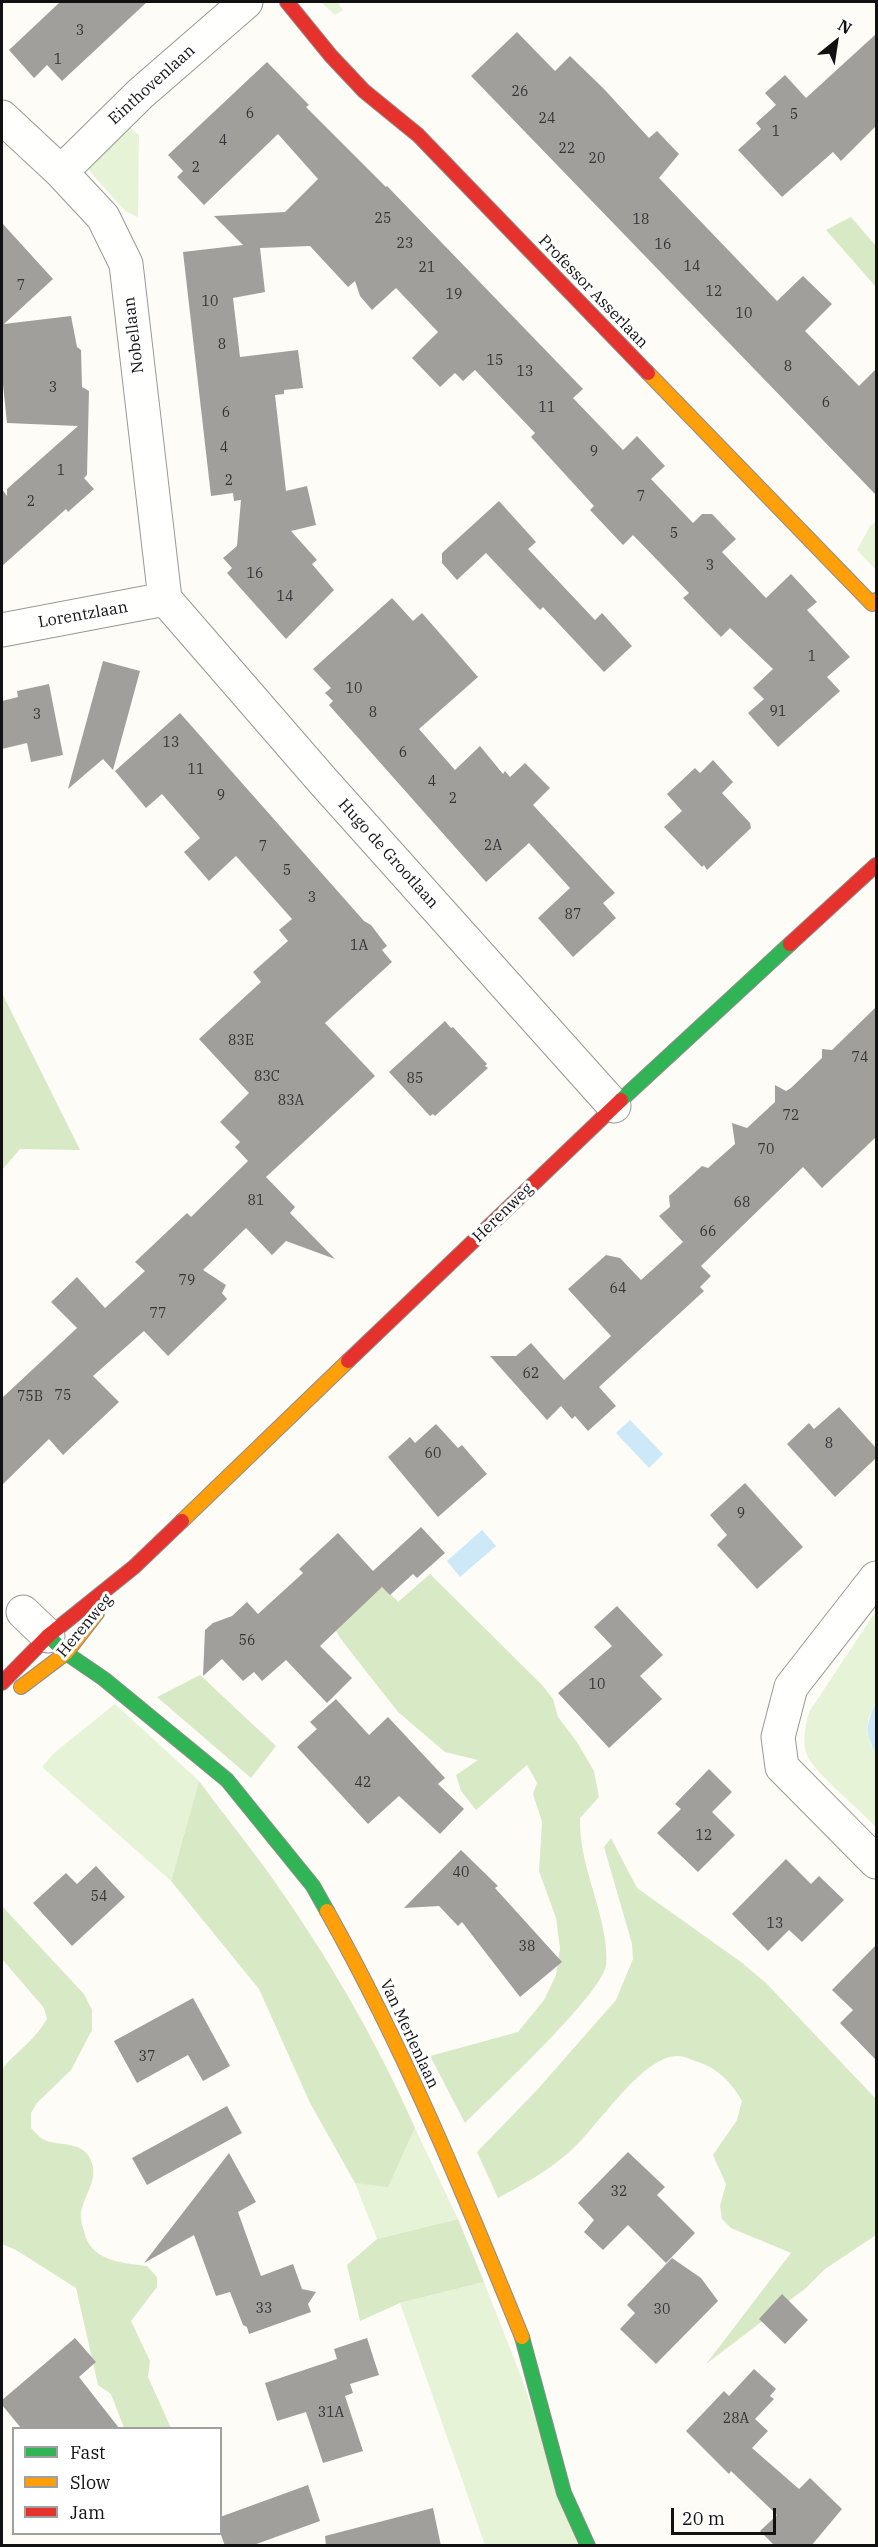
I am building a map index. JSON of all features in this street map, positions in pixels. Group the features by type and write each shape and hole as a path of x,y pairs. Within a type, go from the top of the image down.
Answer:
{"main road":[{"name":"Professor Asserlaan","path":"287,2 318,42 391,118 418,135 872,604 876,600"},
{"name":"Herenweg","path":"6,1689 57,1645 134,1567 614,1106 876,865"},
{"name":"Herenweg","path":"6,1689 57,1645 134,1567"},
{"name":"Van Merlenlaan","path":"57,1645 104,1679 227,1780 313,1886 367,1982 449,2158 527,2348 564,2493 588,2546"}],"street":[{"name":"Einthovenlaan","path":"61,172 140,94 246,2"},
{"name":"Nobellaan","path":"2,117 61,172 103,217 126,264 165,600"},
{"name":"Lorentzlaan","path":"2,630 165,600"},
{"name":"Hugo de Grootlaan","path":"165,600 322,780 614,1106"},
{"path":"876,1578 791,1687 778,1737 782,1767 876,1862"},
{"name":"Herenweg","path":"23,1612 57,1645"}],"green space":[{"path":"321,2 337,2 343,10 335,15"},
{"path":"124,123 139,135 138,217 125,211 86,167"},
{"path":"851,217 876,246 876,287 826,230"},
{"path":"876,521 876,570 857,550 870,526"},
{"path":"2,993 80,1150 20,1149 2,1170"},
{"path":"365,1567 398,1602 430,1574 543,1686 553,1699 558,1717 577,1742 594,1771 599,1797 580,1818 583,1852 604,1932 606,1966 599,1981 585,2000 520,2070 465,2123 430,2056 518,2032 544,2000 556,1975 560,1948 556,1918 539,1871 542,1822 533,1794 537,1783 527,1765 476,1810 461,1791 456,1775 478,1760 445,1752 398,1712 340,1638 330,1619"},
{"path":"876,1611 876,1703 868,1719 870,1744 876,1754 876,1827 814,1766 809,1759 804,1741 809,1712"},
{"path":"200,1675 276,1746 251,1778 157,1697"},
{"path":"115,1704 199,1781 171,1881 42,1767 54,1753"},
{"path":"199,1781 265,1868 328,1962 366,2027 415,2128 388,2187 355,2183 310,2103 259,1989 171,1881"},
{"path":"611,1838 637,1888 741,1962 766,1983 876,2099 876,2235 825,2269 806,2288 706,2364 791,2253 731,2228 722,2219 720,2206 726,2184 713,2155 737,2120 742,2101 723,2076 710,2067 684,2057 664,2059 634,2081 579,2143 559,2161 498,2198 477,2152 537,2090 616,2000 633,1959 632,1944 604,1847"},
{"path":"2,1906 84,1994 92,2010 92,2030 71,2070 37,2103 31,2113 31,2128 47,2141 78,2147 88,2155 92,2163 93,2177 81,2217 87,2241 93,2249 108,2259 147,2266 157,2277 157,2287 131,2321 150,2361 148,2377 171,2427 124,2427 111,2394 98,2385 76,2288 16,2250 2,2244 2,2069 37,2033 47,2019 44,2008 2,1959"},
{"path":"415,2128 458,2219 377,2239 355,2183 388,2186"},
{"path":"458,2219 484,2282 400,2303 360,2321 347,2265 377,2239"},
{"path":"484,2282 522,2379 578,2545 485,2545 400,2303"}],"water":[{"path":"630,1420 663,1454 649,1468 616,1433"},
{"path":"482,1530 496,1546 460,1577 447,1561"},
{"path":"876,1703 876,1754 870,1741 868,1728"}],"building":[{"path":"60,2 147,2 62,81 47,65 34,78 9,50"},
{"path":"517,32 555,71 570,56 649,138 657,131 679,154 659,178 777,301 803,276 832,304 805,331 859,386 876,369 876,495 471,76"},
{"path":"876,34 876,126 841,161 833,152 782,197 738,150 761,129 756,123 776,105 765,93 785,75 806,98"},
{"path":"267,62 309,105 306,107 387,186 583,389 573,398 623,450 637,436 665,466 651,479 693,523 702,514 712,514 736,539 722,552 766,598 791,574 817,602 807,610 850,657 827,677 840,691 778,747 748,713 764,699 753,688 773,669 730,628 721,637 683,598 689,593 633,535 623,545 590,510 594,506 531,437 535,433 475,370 463,381 455,373 440,387 412,358 438,332 396,288 372,310 360,296 355,281 348,287 310,246 260,248 265,292 233,298 240,357 298,350 303,388 284,390 284,394 275,395 286,491 307,486 316,525 291,531 317,560 312,564 334,590 286,639 227,573 232,568 223,558 237,546 241,500 234,501 233,493 211,496 183,252 243,245 214,216 285,212 318,179 278,134 204,205 177,177 183,171 168,155"},
{"path":"2,223 53,279 4,324 71,316 77,347 81,350 82,387 89,391 87,475 84,478 94,489 68,512 66,509 2,566 2,489 7,496 7,489 78,426 7,423 2,375"},
{"path":"499,501 536,542 528,549 595,620 602,613 632,646 604,672 543,607 540,610 486,553 457,580 442,563 442,553"},
{"path":"392,598 413,621 422,613 478,677 419,729 455,770 480,746 503,774 505,771 510,777 525,763 550,788 533,805 615,893 603,903 616,918 573,957 538,918 570,888 529,843 486,882 329,705 333,701 325,693 331,688 313,669"},
{"path":"103,661 140,671 113,770 103,759 68,789"},
{"path":"49,684 63,755 31,762 27,743 2,749 2,701 18,697 17,691"},
{"path":"180,713 364,921 371,925 387,946 382,950 392,962 325,1023 375,1076 266,1177 295,1207 290,1213 335,1259 286,1241 272,1255 246,1228 203,1270 226,1285 222,1293 227,1299 168,1356 144,1331 93,1376 119,1402 63,1455 49,1439 2,1485 2,1398 77,1328 51,1302 77,1277 105,1308 145,1271 135,1262 187,1213 191,1217 248,1161 235,1147 240,1142 220,1122 249,1093 199,1039 261,982 253,972 288,941 279,930 292,919 236,856 209,881 184,852 200,838 162,794 146,808 115,771"},
{"path":"713,760 733,782 722,793 750,823 751,828 707,870 664,827 682,811 667,794 695,768 700,773"},
{"path":"876,1007 876,1137 822,1188 803,1167 701,1266 711,1276 700,1287 704,1291 599,1387 616,1406 588,1431 575,1416 572,1419 561,1406 547,1420 490,1356 516,1356 531,1343 564,1380 611,1336 568,1289 606,1255 620,1258 641,1280 683,1242 659,1216 670,1207 669,1196 702,1166 708,1168 735,1144 732,1123 747,1128 775,1102 775,1085 786,1091 791,1088 822,1058 822,1049 832,1050"},
{"path":"445,1021 487,1064 485,1066 488,1068 435,1116 433,1114 430,1116 389,1072"},
{"path":"839,1407 876,1448 876,1458 835,1497 787,1444 809,1423 814,1429"},
{"path":"436,1424 458,1448 462,1445 487,1474 438,1517 388,1457 410,1437 415,1443"},
{"path":"745,1483 803,1547 757,1589 717,1545 727,1535 710,1515"},
{"path":"421,1527 445,1553 417,1578 413,1574 390,1595 382,1587 320,1646 352,1678 327,1703 286,1660 262,1681 254,1672 243,1681 222,1659 203,1676 205,1630 213,1623 232,1616 247,1602 258,1614 303,1573 299,1569 338,1533 373,1571"},
{"path":"617,1606 663,1655 640,1676 662,1699 609,1748 558,1693 612,1646 594,1627"},
{"path":"336,1699 369,1735 388,1717 445,1778 438,1784 464,1809 440,1834 399,1796 368,1824 297,1747 317,1729 310,1722"},
{"path":"709,1769 732,1792 712,1812 735,1835 698,1872 657,1833 681,1809 675,1804"},
{"path":"461,1850 498,1886 495,1888 562,1962 520,1997 462,1922 458,1926 439,1906 404,1908"},
{"path":"786,1859 811,1884 819,1876 844,1900 802,1942 789,1930 768,1951 732,1914"},
{"path":"96,1866 125,1897 72,1946 33,1903 66,1873 77,1884"},
{"path":"876,1945 876,2060 840,2023 853,2010 832,1990"},
{"path":"193,1998 230,2066 203,2081 188,2055 137,2083 114,2041"},
{"path":"227,2106 242,2133 147,2185 132,2158"},
{"path":"628,2152 665,2187 657,2195 695,2233 666,2263 628,2225 603,2250 584,2232 594,2220 578,2203"},
{"path":"229,2153 256,2202 238,2212 261,2276 293,2264 302,2289 316,2292 308,2304 311,2312 249,2334 230,2292 216,2296 194,2235 144,2263"},
{"path":"672,2258 701,2278 718,2301 656,2364 620,2329 635,2313 627,2305"},
{"path":"782,2294 808,2320 785,2344 759,2319"},
{"path":"75,2338 96,2362 79,2377 118,2427 20,2427 2,2405 2,2400"},
{"path":"367,2338 379,2375 350,2384 353,2393 345,2396 363,2451 323,2463 306,2412 277,2421 265,2383 337,2359 334,2349"},
{"path":"754,2369 776,2389 770,2396 774,2399 755,2419 768,2431 752,2448 799,2489 810,2478 842,2509 811,2546 775,2546 760,2531 777,2515 731,2471 729,2474 686,2431 724,2391 729,2396"},
{"path":"308,2485 320,2521 251,2546 225,2546 221,2535 222,2516"},
{"path":"433,2508 441,2546 326,2546 325,2536"}],"traffic: fast":[{"path":"621,1100 790,944"},
{"path":"48,1636 66,1653 104,1679 227,1780 313,1886 327,1911"},
{"path":"522,2337 564,2493 588,2546"}],"traffic: slow":[{"path":"648,373 872,604 876,600"},
{"path":"182,1521 348,1361"},
{"path":"21,1687 66,1653 97,1613"},
{"path":"327,1911 407,2068 455,2175 522,2337"}],"traffic: jam":[{"path":"287,2 331,56 364,91 418,135 648,373"},
{"path":"790,944 876,865"},
{"path":"348,1361 621,1100"},
{"path":"2,1683 48,1636 134,1567 182,1521"}]}
